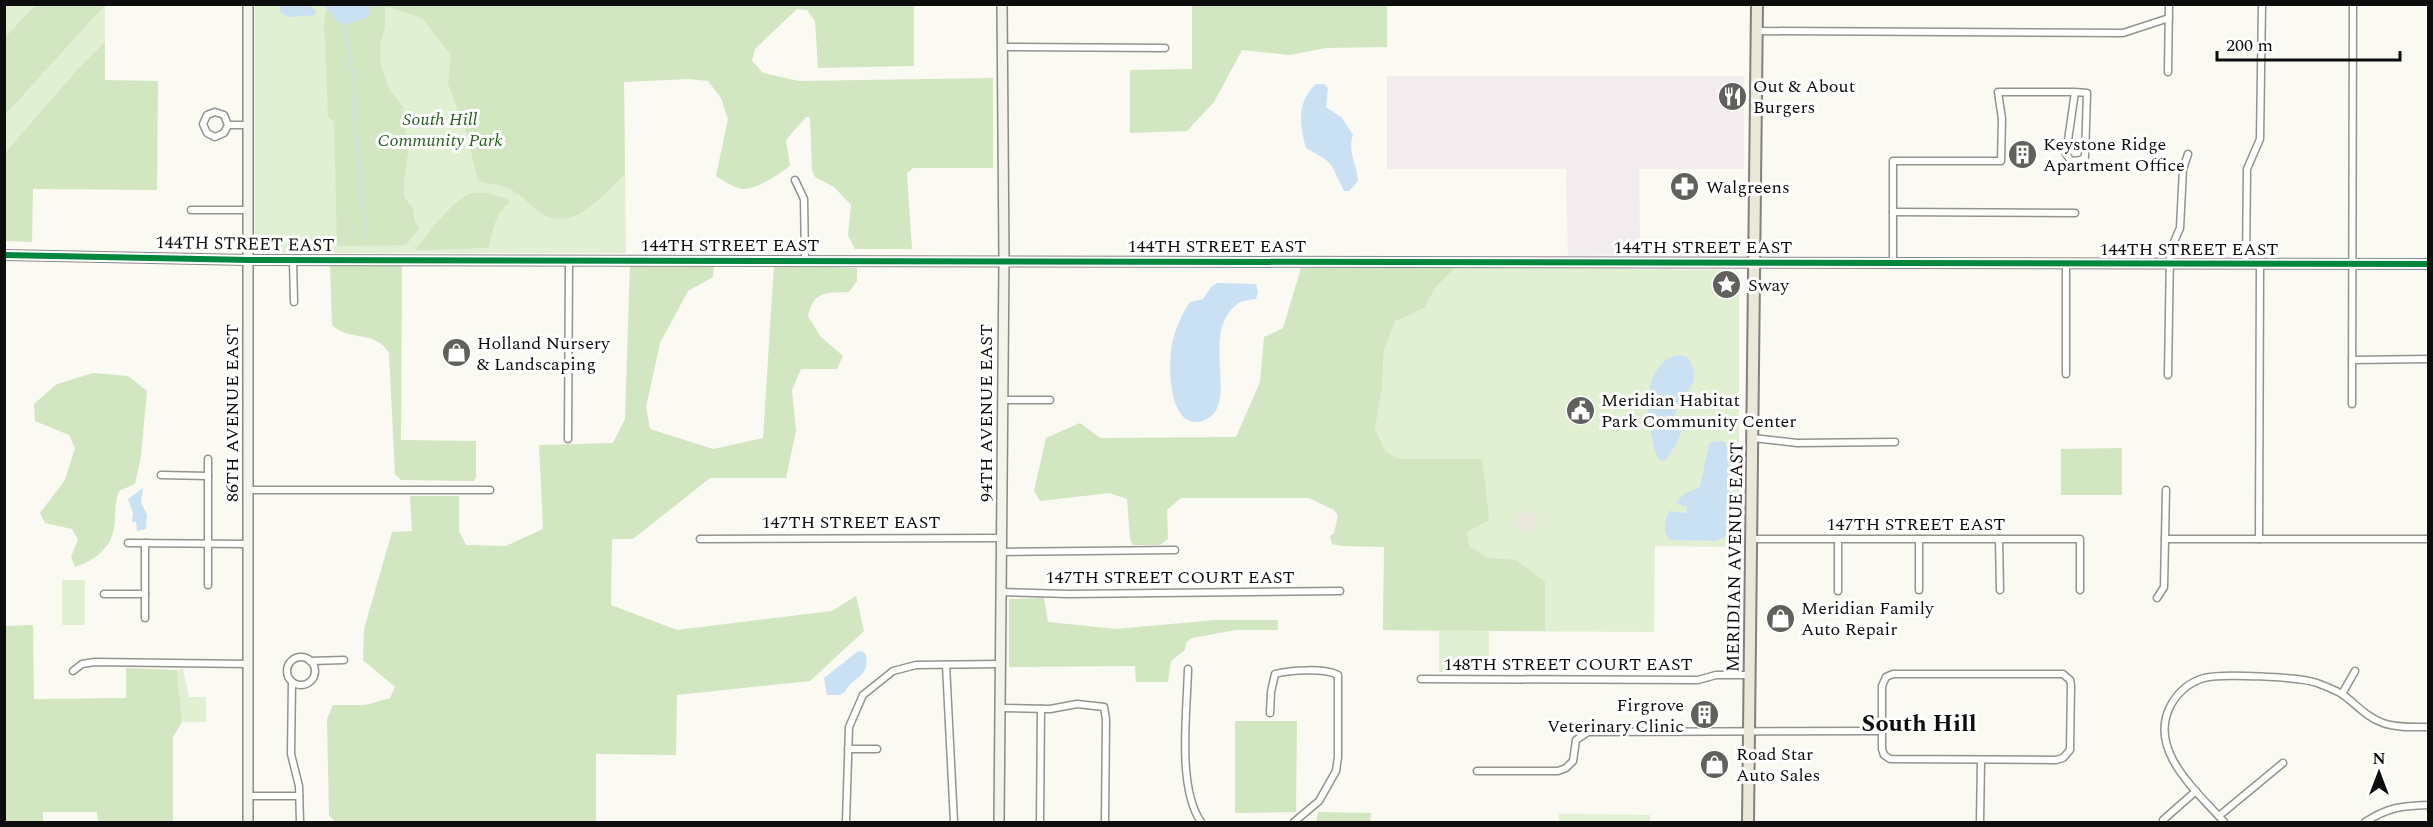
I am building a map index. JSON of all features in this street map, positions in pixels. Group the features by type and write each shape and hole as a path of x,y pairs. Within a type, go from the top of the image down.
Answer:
{"main road":[{"name":"MERIDIAN AVENUE EAST","path":"1748,822 1757,4"}],"street":[{"name":"86TH AVENUE EAST","path":"248,4 248,822"},
{"name":"94TH AVENUE EAST","path":"999,822 1004,260 1002,4"},
{"path":"2168,72 2169,4"},
{"path":"2246,264 2247,169 2260,139 2262,4"},
{"path":"2352,404 2353,4"},
{"path":"1756,31 2123,33 2169,18"},
{"path":"1003,47 1165,48"},
{"path":"1893,263 1893,161 2001,161 2002,119 1998,92 2075,92 2086,93 2085,157 2076,162 2068,159 2066,154 2075,92"},
{"path":"215,112 224,115 228,125 224,134 216,136 207,133 203,124 207,115 215,112"},
{"path":"228,125 248,125"},
{"path":"2168,375 2170,251 2180,228 2183,169 2188,154"},
{"path":"795,180 804,199 805,260"},
{"path":"191,210 249,210"},
{"path":"1893,212 2075,213"},
{"name":"144TH STREET EAST","path":"4,255 249,260 2428,264"},
{"path":"293,260 294,302"},
{"path":"568,439 569,260"},
{"path":"2066,263 2066,374"},
{"path":"2259,539 2260,264"},
{"path":"2352,360 2428,359"},
{"path":"1002,400 1050,400"},
{"path":"1753,438 1797,443 1895,442"},
{"path":"208,459 208,585"},
{"path":"161,475 208,476"},
{"path":"248,490 490,490"},
{"path":"2157,598 2164,587 2166,490"},
{"name":"147TH STREET EAST","path":"700,539 1001,538"},
{"name":"147TH STREET EAST","path":"1751,539 2080,539 2080,590"},
{"path":"1838,539 1838,591"},
{"path":"1919,539 1919,590"},
{"path":"1999,539 2000,590"},
{"path":"2165,539 2428,539"},
{"path":"128,543 248,544"},
{"path":"145,543 145,618"},
{"path":"1001,552 1175,550"},
{"name":"147TH STREET COURT EAST","path":"1000,592 1069,594 1340,591"},
{"path":"104,594 145,594"},
{"path":"300,822 297,776 291,754 292,682 287,671 290,663 302,658 310,661 344,660"},
{"path":"292,682 302,685 310,682 314,669 310,661"},
{"path":"73,672 82,664 95,662 248,664"},
{"path":"846,822 849,727 863,695 893,671 916,665 1000,664"},
{"path":"946,665 954,822"},
{"path":"1188,669 1186,780 1190,801 1201,822"},
{"path":"2342,694 2355,671"},
{"path":"1270,713 1275,674 1330,672 1338,675 1336,771 1319,801 1294,822"},
{"path":"2060,673 2067,677 2071,685 2070,750 2066,756 2056,760 1896,760 1887,758 1881,749 1881,731 1882,686 1886,677 1893,674 2060,673"},
{"name":"148TH STREET COURT EAST","path":"1421,679 1698,680 1716,675 1750,675"},
{"path":"2224,822 2175,765 2165,738 2168,713 2181,690 2188,685 2211,677 2298,677 2319,683 2342,694 2361,711 2383,723 2428,727"},
{"path":"1000,708 1041,709 1077,704 1104,707 1106,719 1105,822"},
{"path":"1040,822 1041,709"},
{"path":"1478,771 1562,770 1574,760 1575,740 1588,732 1881,731"},
{"path":"848,749 877,749"},
{"path":"1980,822 1981,760"},
{"path":"2219,816 2283,763"},
{"path":"2163,820 2196,791"},
{"path":"248,796 299,796"},
{"path":"2365,822 2397,806 2428,805"}],"shaded area":[{"path":"1387,76 1744,76 1744,169 1639,169 1640,255 1568,256 1566,169 1387,169"},
{"path":"1528,511 1539,517 1533,533 1520,529 1514,521 1516,516"}],"green space":[{"path":"37,4 105,5 5,115 5,37"},
{"path":"370,4 914,5 914,66 818,68 815,21 807,10 797,9 755,49 752,61 763,73 799,81 993,78 993,168 913,168 907,173 912,249 855,249 848,235 851,205 834,187 815,177 812,170 810,117 806,117 786,140 790,165 761,184 743,189 716,176 728,119 721,98 708,81 689,79 624,82 625,174 588,208 577,215 555,219 543,214 510,189 478,181 466,130 448,84 451,55 422,18 385,6 385,28 380,45 381,65 389,89 403,107 408,152 404,197 413,209 414,219 419,228 406,245 337,246 334,122 328,116 324,23 326,9 338,22 369,14"},
{"path":"5,5 37,5 5,37"},
{"path":"105,5 105,42 77,70 5,153 5,115"},
{"name":"South Hill Community Park","path":"255,5 623,5 626,253 255,253"},
{"path":"1192,5 1387,5 1387,47 1326,48 1290,55 1242,50 1214,102 1187,131 1130,133 1130,70 1192,69"},
{"path":"105,42 105,80 158,81 157,190 33,189 32,242 6,241 5,153 77,70"},
{"path":"471,193 488,193 508,199 509,203 498,217 489,246 486,248 416,250 440,219 456,203"},
{"path":"630,264 714,265 713,277 688,291 660,343 646,407 650,429 713,449 763,438 774,265 857,268 857,281 849,292 828,293 818,297 808,316 820,336 843,356 837,369 801,369 792,390 796,431 786,478 710,478 633,539 612,539 611,605 677,630 832,611 856,596 864,631 810,681 677,695 676,755 596,754 596,822 335,822 329,815 327,719 333,705 365,705 390,698 395,687 363,660 364,629 392,532 412,531 410,496 459,496 459,531 466,545 506,546 543,529 539,445 613,443 625,419"},
{"path":"330,266 402,266 401,440 476,441 474,481 401,480 395,474 389,353 377,341 346,333 332,325"},
{"path":"1301,268 1455,268 1436,287 1424,308 1395,321 1384,350 1382,389 1375,429 1386,452 1400,459 1482,459 1489,517 1488,521 1467,532 1469,546 1488,558 1516,560 1545,582 1545,631 1383,630 1384,547 1332,544 1330,536 1334,533 1338,516 1334,510 1309,498 1181,498 1167,510 1168,539 1160,545 1133,545 1130,539 1127,499 1110,493 1040,501 1034,491 1046,438 1080,423 1100,438 1236,437 1260,382 1264,337 1283,328"},
{"path":"1455,268 1730,270 1739,274 1739,547 1655,546 1654,632 1489,631 1489,672 1439,672 1439,631 1383,630 1386,452 1375,429 1382,389 1384,350 1395,320 1424,308 1436,287"},
{"path":"93,373 128,376 147,391 141,456 135,484 119,491 110,540 103,551 93,559 75,567 71,557 78,540 72,529 45,523 40,513 65,480 75,448 69,435 35,421 34,404 57,384"},
{"path":"2122,448 2122,495 2061,495 2061,449"},
{"path":"62,580 85,580 85,625 62,625"},
{"path":"1044,598 1048,622 1116,629 1215,620 1278,620 1278,630 1236,630 1192,638 1186,642 1185,650 1171,661 1168,682 1136,682 1135,666 1009,667 1009,599"},
{"path":"33,625 34,699 126,698 126,668 177,670 182,722 173,737 173,822 98,822 97,812 43,812 43,822 5,822 5,626"},
{"path":"183,669 189,697 206,697 206,722 182,722 177,670"},
{"path":"1235,721 1297,721 1296,812 1235,813"},
{"path":"1318,812 1371,813 1370,822 1316,822"},
{"path":"1559,814 1650,815 1650,822 1559,822"}],"water":[{"path":"280,5 309,5 316,11 316,15 288,17 280,12"},
{"path":"324,5 370,5 366,18 346,24 338,22"},
{"path":"1316,84 1324,84 1328,88 1326,107 1342,118 1353,135 1351,147 1358,181 1349,191 1344,191 1332,166 1325,159 1306,148 1301,122 1302,106"},
{"path":"1217,283 1256,284 1258,292 1256,299 1239,303 1227,316 1221,332 1219,349 1221,386 1214,414 1202,421 1191,421 1182,416 1173,393 1170,366 1172,344 1179,322 1190,302 1203,299 1211,287"},
{"path":"1677,355 1687,357 1693,367 1694,375 1689,390 1676,412 1674,421 1681,429 1680,436 1663,462 1655,451 1650,426 1650,390 1658,368 1666,360"},
{"path":"1724,441 1729,450 1729,516 1726,536 1716,541 1670,540 1665,530 1669,511 1686,513 1687,507 1676,503 1684,494 1700,487 1709,444"},
{"path":"143,488 141,502 147,515 146,529 137,531 136,522 132,522 133,513 128,499"},
{"path":"862,651 866,655 867,663 863,673 845,692 840,695 827,695 824,678 857,652"}],"waterway":[{"path":"343,23 353,75 356,141 366,237"}],"cycle path":[{"path":"4,255 249,260 2428,264"}],"place":[{"name":"Out & About Burgers","path":"1732,96"},
{"name":"Keystone Ridge Apartment Office","path":"2022,154"},
{"name":"Walgreens","path":"1685,187"},
{"name":"Sway","path":"1727,285"},
{"name":"Holland Nursery & Landscaping","path":"456,353"},
{"name":"Meridian Habitat Park Community Center","path":"1580,410"},
{"name":"Meridian Family Auto Repair","path":"1780,618"},
{"name":"Firgrove Veterinary Clinic","path":"1705,715"},
{"name":"Road Star Auto Sales","path":"1715,764"}],"district":[{"name":"South Hill","path":"1919,724"}]}
